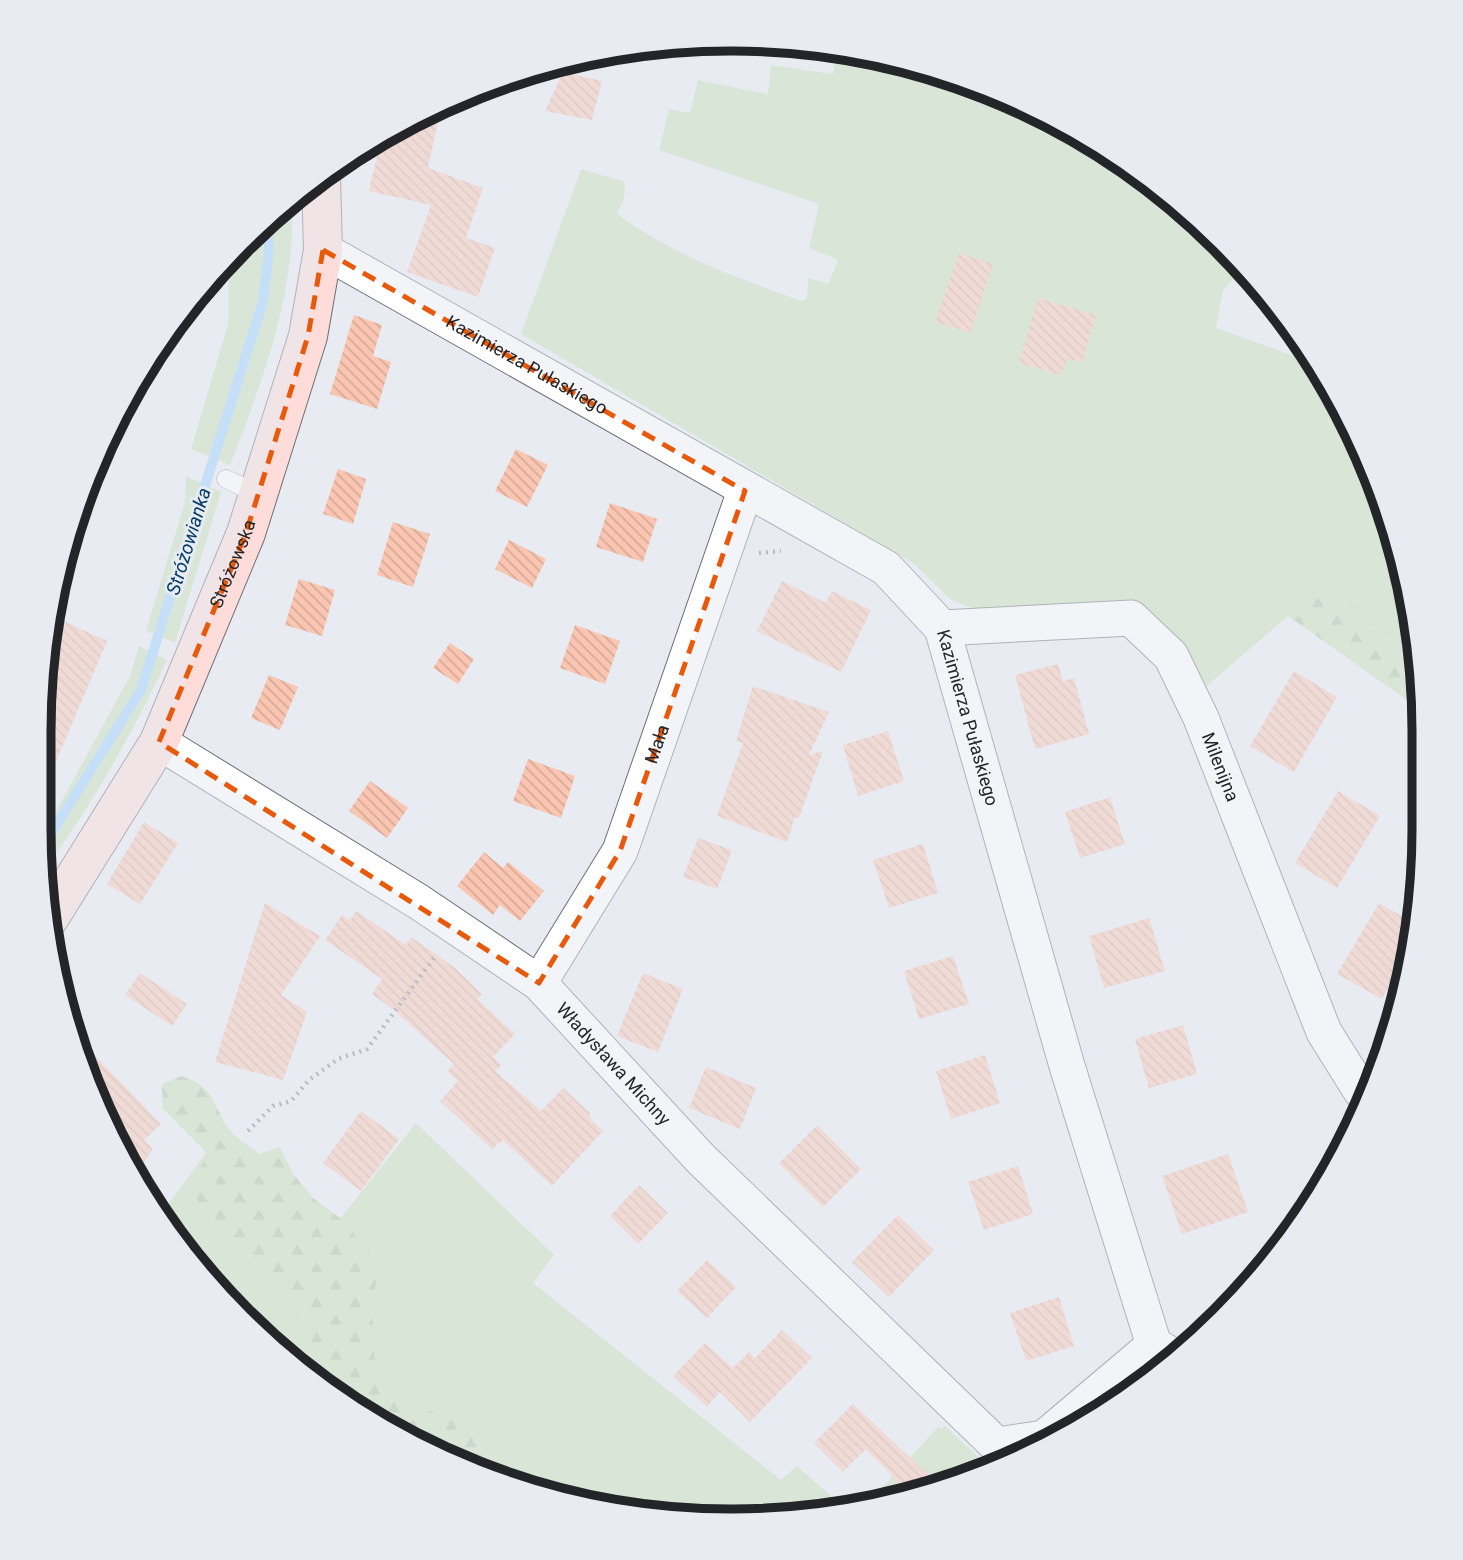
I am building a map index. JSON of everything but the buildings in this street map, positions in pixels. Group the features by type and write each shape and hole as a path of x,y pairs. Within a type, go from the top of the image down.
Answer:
{"main road":[{"name":"Stróżowska","path":"56,907 159,742 246,533 242,486 308,336 323,250 321,188"}],"street":[{"name":"Kazimierza Pułaskiego","path":"323,250 745,491 887,568 942,628 1067,1066 1164,1350 1069,1419"},
{"name":"Mała","path":"539,983 620,851 745,491"},
{"name":"Milenijna","path":"942,628 1131,618 1171,656 1201,718 1324,1032 1360,1089"},
{"name":"Władysława Michny","path":"159,742 457,928 539,983 700,1158 1004,1452"}],"path":[{"path":"747,556 772,550 794,553"},
{"path":"248,1130 273,1107 291,1101 309,1080 338,1059 367,1049 457,928"}],"highlighted area":[{"path":"323,250 745,491 620,851 539,983 159,742 246,533 308,336"}],"green space":[{"path":"835,59 908,74 950,87 1033,121 1110,165 1146,191 1213,250 1234,273 1233,279 1223,290 1216,328 1301,357 1342,430 1376,513 1389,555 1399,599 1410,676 1394,667 1388,639 1310,597 1203,689 1149,623 972,619 972,608 951,600 913,563 521,334 581,169 625,182 624,199 617,214 661,242 706,265 802,301 807,298 808,278 828,284 838,260 809,248 819,204 659,150 669,109 690,113 698,80 768,94 771,65 833,74"},
{"path":"292,212 289,268 275,334 255,400 230,465 191,449 228,324 229,273"},
{"path":"186,476 221,492 175,643 146,631 185,502"},
{"path":"1310,597 1353,606 1388,639 1394,667 1410,677 1411,703 1288,616"},
{"path":"139,646 167,660 112,765 52,860 51,814 54,815 130,676"},
{"path":"181,1076 200,1085 211,1096 231,1132 259,1154 280,1147 293,1174 313,1198 345,1222 379,1267 372,1304 375,1363 423,1410 465,1416 486,1454 486,1463 430,1439 391,1418 321,1372 308,1350 301,1313 286,1287 258,1272 248,1251 221,1227 192,1194 206,1152 163,1109 162,1084"},
{"path":"416,1123 554,1255 533,1283 781,1480 797,1466 836,1500 776,1508 687,1508 599,1496 555,1486 486,1463 486,1454 465,1416 423,1410 375,1363 372,1304 379,1267 340,1219"},
{"path":"206,1153 193,1194 221,1227 248,1251 258,1272 286,1287 301,1313 308,1350 321,1372 250,1310 191,1243 165,1208"},
{"path":"939,1426 941,1429 945,1426 982,1461 908,1486 877,1493"}],"waterway":[{"name":"Stróżowianka","path":"51,833 141,690 263,301 269,249 267,235"}]}
